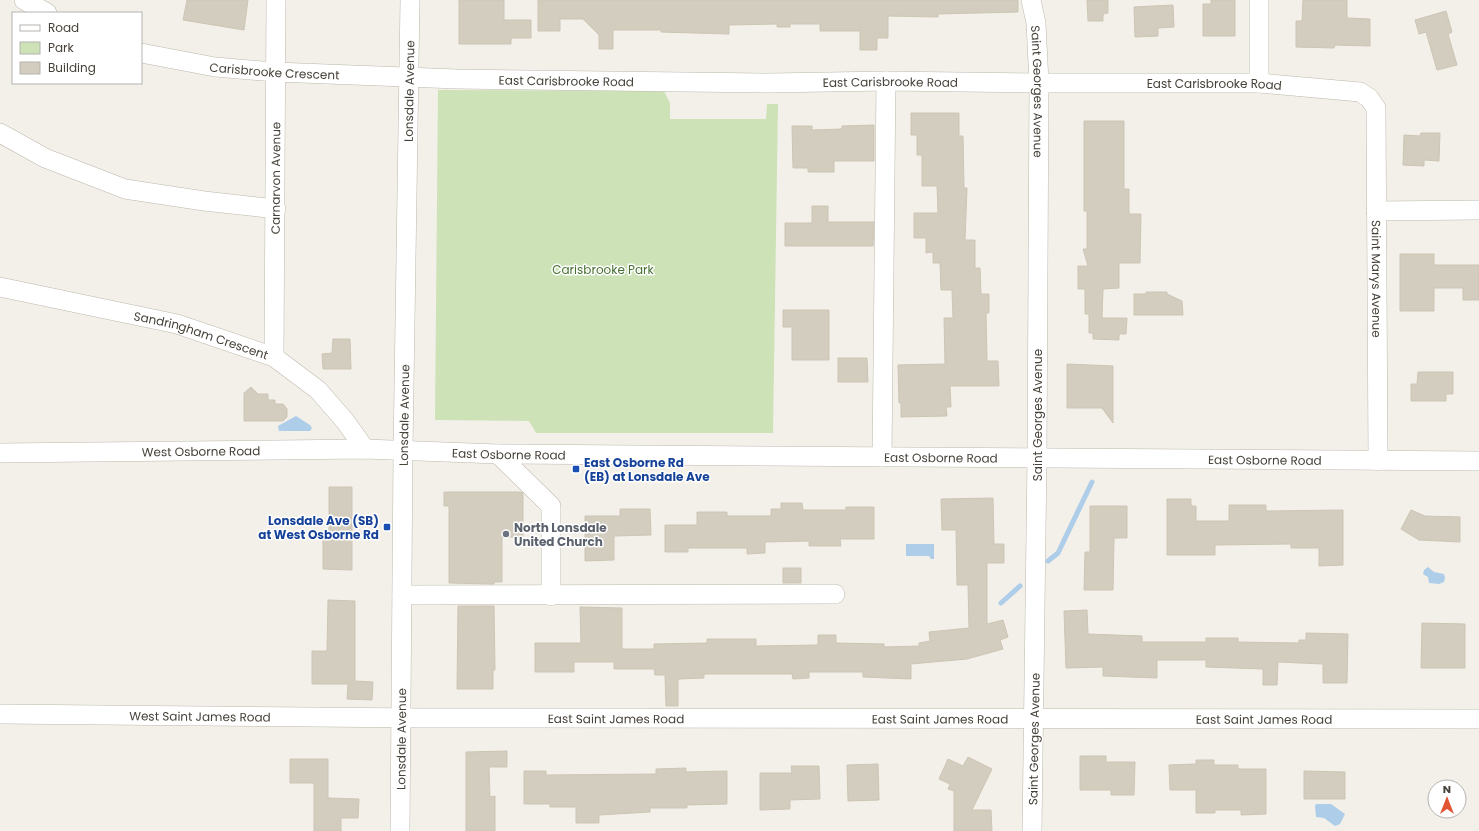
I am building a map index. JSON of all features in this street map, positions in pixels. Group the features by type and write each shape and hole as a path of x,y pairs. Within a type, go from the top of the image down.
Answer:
{"street":[{"path":"24,0 45,12"},
{"name":"Carnarvon Avenue","path":"274,357 276,0"},
{"name":"Lonsdale Avenue","path":"400,831 403,450 410,0"},
{"name":"Saint Georges Avenue","path":"1031,0 1036,23 1039,84 1035,718 1032,831"},
{"path":"1259,0 1259,83"},
{"name":"Carisbrooke Crescent","path":"142,53 215,67 275,72 410,77"},
{"name":"East Carisbrooke Road","path":"410,77 456,79 769,83 886,81 1039,84 1259,83 1360,92 1369,98"},
{"path":"882,457 886,81"},
{"name":"Saint Marys Avenue","path":"1369,98 1376,108 1378,461"},
{"path":"0,133 45,158 125,189 204,201 276,209"},
{"path":"1376,212 1479,210"},
{"name":"Sandringham Crescent","path":"2,290 177,324 274,357 318,390 345,421 365,449"},
{"name":"West Osborne Road","path":"0,453 365,449 403,450"},
{"name":"East Osborne Road","path":"403,450 498,454 1479,461"},
{"path":"498,454 551,506 551,596"},
{"path":"402,596 835,594"},
{"name":"West Saint James Road","path":"0,714 401,718"},
{"name":"East Saint James Road","path":"401,718 1479,719"}],"green space":[{"name":"Carisbrooke Park","path":"438,90 664,91 670,103 670,119 766,119 767,104 778,104 773,433 536,433 529,421 435,420"}],"water":[{"path":"296,416 310,425 312,428 310,431 279,431 278,426"},
{"path":"906,544 934,544 934,559 931,559 929,556 906,556"},
{"path":"1428,567 1434,572 1444,574 1444,582 1439,584 1429,583 1428,577 1423,574 1424,570"},
{"path":"1316,804 1331,804 1345,814 1340,824 1335,826 1324,818 1316,817"}],"building":[{"path":"187,0 248,0 244,30 183,20"},
{"path":"459,0 504,0 504,20 531,20 531,38 511,38 511,44 459,44"},
{"path":"538,0 1018,0 1018,12 938,14 938,17 888,16 888,38 877,38 877,50 860,50 860,31 820,31 820,24 790,24 790,27 777,27 777,24 729,25 729,34 661,32 661,30 613,30 613,49 599,49 599,35 583,19 560,19 560,31 538,31"},
{"path":"1087,0 1108,0 1108,13 1103,14 1103,21 1088,21"},
{"path":"1211,0 1235,0 1235,36 1203,36 1203,4 1211,4"},
{"path":"1303,0 1347,0 1347,18 1370,19 1370,46 1335,45 1334,48 1296,47 1296,21 1302,21"},
{"path":"1173,5 1174,27 1158,28 1158,36 1135,37 1134,7"},
{"path":"1446,11 1452,32 1448,34 1457,65 1437,70 1426,32 1419,34 1415,20"},
{"path":"911,113 959,113 959,136 963,136 964,188 967,188 965,240 975,240 975,268 980,268 981,294 989,294 989,313 986,313 987,361 998,361 999,386 950,386 951,407 946,407 947,416 901,417 901,403 899,403 898,365 945,364 944,318 953,318 952,290 941,290 940,263 933,263 933,252 926,253 926,238 914,238 914,213 938,213 937,186 922,186 922,155 917,155 917,135 911,135"},
{"path":"1084,121 1124,121 1124,189 1129,189 1129,214 1141,214 1140,263 1119,263 1119,288 1103,289 1102,318 1127,318 1126,334 1119,334 1119,340 1093,339 1093,333 1089,333 1089,314 1085,314 1085,289 1078,289 1078,266 1088,266 1083,249 1087,249 1087,211 1084,211"},
{"path":"874,125 874,161 834,161 834,172 808,172 808,168 793,168 792,126 812,126 812,130 842,129 842,126"},
{"path":"1421,133 1440,133 1439,161 1424,160 1424,166 1403,165 1404,135 1420,136"},
{"path":"812,206 828,206 828,222 874,222 873,246 785,246 785,223 812,223"},
{"path":"1400,254 1434,254 1434,265 1479,265 1479,300 1463,300 1463,288 1434,288 1434,311 1400,311"},
{"path":"1146,292 1167,292 1167,294 1182,301 1183,315 1134,315 1134,294 1146,294"},
{"path":"783,310 829,310 829,360 792,360 792,327 783,327"},
{"path":"333,339 350,339 351,369 323,369 322,354 332,353"},
{"path":"838,358 867,358 868,382 838,382"},
{"path":"1067,364 1113,366 1113,423 1102,408 1067,408"},
{"path":"1418,372 1453,372 1453,394 1446,394 1446,401 1411,401 1411,384 1417,384"},
{"path":"251,387 258,394 268,394 268,400 275,400 275,404 283,404 287,409 287,417 283,421 244,421 244,393"},
{"path":"329,487 352,487 352,570 323,569 323,534 329,534"},
{"path":"444,492 523,493 523,537 502,537 502,582 494,582 494,584 449,583 449,506 444,506"},
{"path":"993,498 994,544 1004,544 1004,563 987,563 987,624 1003,620 1008,637 1000,640 1003,649 967,659 911,664 911,679 863,677 863,672 809,672 809,678 793,679 792,674 704,674 704,678 678,679 678,706 666,706 665,675 655,675 654,669 614,669 614,662 574,662 574,672 535,672 535,643 581,643 580,607 622,608 622,649 654,649 654,644 707,643 707,639 756,639 756,646 818,645 818,635 836,635 836,643 884,644 884,647 919,646 919,643 930,641 929,632 969,628 968,585 957,585 956,530 942,530 941,499"},
{"path":"1167,499 1191,499 1191,506 1196,506 1196,521 1229,521 1229,505 1266,505 1266,511 1343,510 1343,565 1319,566 1319,548 1291,548 1291,544 1215,545 1215,555 1167,555"},
{"path":"781,503 802,503 803,510 846,510 846,507 874,507 874,539 840,539 841,546 809,546 809,541 765,542 765,553 747,554 747,548 688,548 688,552 665,552 665,525 697,525 697,512 727,512 727,516 771,516 771,509 781,509"},
{"path":"1090,506 1127,506 1127,538 1114,538 1113,590 1084,590 1085,552 1090,552"},
{"path":"620,509 650,509 651,535 614,536 614,560 585,561 585,516 620,516"},
{"path":"1411,510 1425,516 1460,517 1460,542 1419,540 1401,529"},
{"path":"783,568 801,568 801,583 783,583"},
{"path":"328,600 355,601 355,681 373,682 372,700 347,699 348,684 312,684 312,651 327,651"},
{"path":"458,606 494,606 495,670 493,670 493,689 457,689"},
{"path":"1087,610 1088,634 1142,636 1142,642 1206,642 1206,638 1238,638 1238,642 1299,643 1299,640 1306,640 1306,633 1348,634 1347,683 1323,683 1323,664 1278,662 1277,685 1263,685 1263,669 1206,667 1206,660 1157,660 1157,678 1103,676 1103,667 1066,668 1064,611"},
{"path":"1422,623 1465,624 1465,668 1421,668"},
{"path":"507,751 507,767 489,767 490,797 495,796 495,831 466,831 466,752"},
{"path":"1080,756 1106,756 1106,762 1135,762 1134,795 1111,795 1111,790 1080,790"},
{"path":"968,757 992,769 972,810 991,810 992,831 954,831 954,791 948,789 950,784 939,779 948,759 963,766"},
{"path":"290,759 328,759 328,798 359,799 358,818 341,818 341,831 314,831 314,783 290,783"},
{"path":"1196,760 1214,760 1214,765 1238,765 1238,769 1266,769 1266,814 1241,815 1241,810 1215,810 1215,813 1196,813 1196,790 1170,790 1169,765 1196,764"},
{"path":"878,764 879,800 848,801 847,765"},
{"path":"791,766 819,766 820,799 790,800 790,809 760,810 760,773 792,773"},
{"path":"686,768 686,772 727,771 727,804 687,805 687,808 650,808 650,812 599,815 599,823 576,823 576,807 550,807 550,804 524,804 524,771 546,771 546,775 656,774 656,769"},
{"path":"1304,771 1345,772 1345,799 1304,799"}],"waterway":[{"path":"1048,561 1058,553 1092,482"},
{"path":"1001,603 1020,586"}],"place":[{"name":"East Osborne Rd (EB) at Lonsdale Ave","path":"576,469"},
{"name":"Lonsdale Ave (SB) at West Osborne Rd","path":"387,527"},
{"name":"North Lonsdale United Church","path":"506,534"}]}
